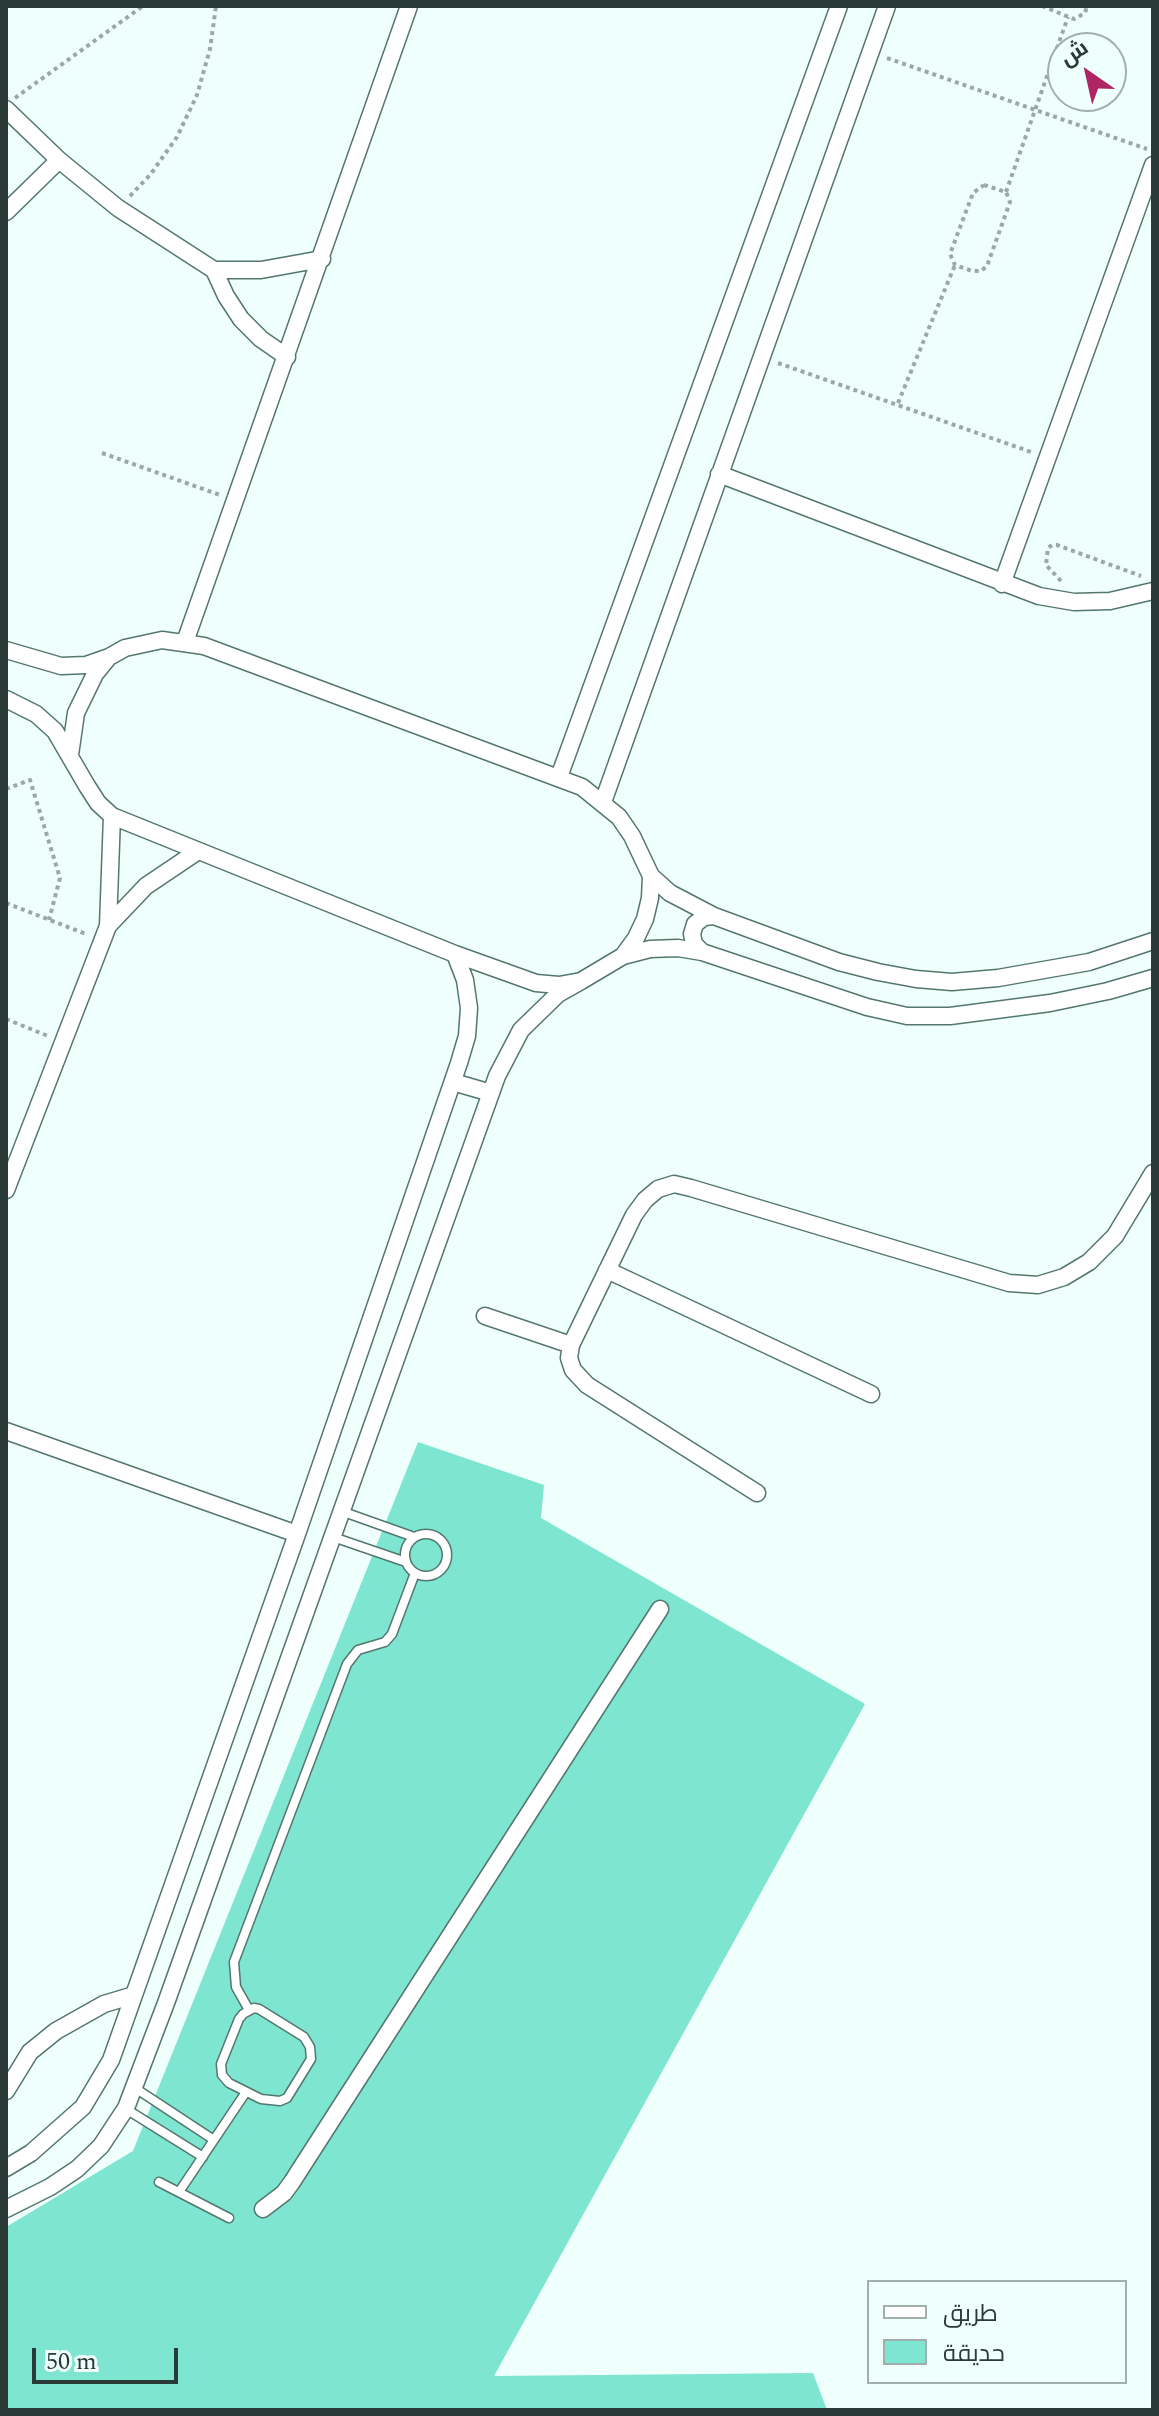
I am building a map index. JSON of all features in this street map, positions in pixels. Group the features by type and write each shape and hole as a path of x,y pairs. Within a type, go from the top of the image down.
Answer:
{"street":[{"path":"185,642 409,6"},
{"path":"559,777 839,6"},
{"path":"603,802 887,6"},
{"path":"6,106 59,160 118,208 214,270 241,319 261,339 287,357"},
{"path":"6,212 59,160"},
{"path":"1002,584 1153,165"},
{"path":"214,270 261,270 322,259"},
{"path":"719,474 1039,596 1074,602 1110,601 1152,586"},
{"path":"6,650 61,666 86,665 143,642 162,640 204,646 559,777 582,787 603,802 632,836 651,876 670,893 714,916 839,962 903,977 952,982 1044,972 1089,962 1153,941"},
{"path":"70,755 76,713 90,683 109,657"},
{"path":"6,699 36,714 55,731 98,803 112,816 455,954 536,983 559,985 581,981"},
{"path":"6,1190 105,934 112,816"},
{"path":"105,934 146,886 198,851"},
{"path":"623,956 645,919 651,876"},
{"path":"702,952 694,944 692,934 695,924 704,917 714,916"},
{"path":"6,2209 50,2187 77,2169 101,2146 135,2088 491,1093 507,1052 521,1030 558,994 623,956 650,949 702,952 867,1007 907,1016 950,1016 1050,1003 1153,978"},
{"path":"6,2168 31,2153 83,2107 111,2060 453,1082 467,1036 469,1008 465,980 455,954"},
{"path":"453,1082 491,1093"},
{"path":"757,1493 587,1385 573,1370 569,1358 571,1345 634,1215 658,1189 674,1184 1009,1283 1038,1285 1064,1277 1089,1262 1115,1236 1153,1173"},
{"path":"607,1270 871,1394"},
{"path":"485,1316 571,1345"},
{"path":"6,1431 297,1534"},
{"path":"263,2209 284,2193 292,2182 660,1609"},
{"path":"6,2091 30,2052 56,2031 104,2004 134,1995"}],"lane":[{"path":"341,1511 414,1537"},
{"path":"332,1536 406,1562 415,1573 429,1576 441,1570 448,1558 448,1551 435,1535 421,1534 414,1537 406,1548 406,1562"},
{"path":"249,2010 236,1987 234,1962 347,1664 358,1650 385,1642 392,1634 415,1573"},
{"path":"259,2009 304,2037 311,2059 287,2098 267,2102 246,2092 224,2079 221,2064 239,2019 249,2010 259,2009"},
{"path":"135,2088 214,2140"},
{"path":"179,2192 246,2092"},
{"path":"126,2108 203,2157"},
{"path":"159,2182 229,2218"}],"path":[{"path":"6,106 143,6"},
{"path":"118,208 150,175 184,123 197,95 210,49 216,6"},
{"path":"1042,6 1068,17 1080,17 1087,6"},
{"path":"1006,192 984,185 973,193 950,254 955,265 972,271 981,271 987,266 1010,202 1006,192 1068,17"},
{"path":"870,53 1153,151"},
{"path":"898,403 955,265"},
{"path":"761,358 898,403 1048,458"},
{"path":"102,453 235,501"},
{"path":"1064,582 1056,578 1046,565 1048,548 1052,545 1152,586"},
{"path":"6,789 30,780 60,878 49,920"},
{"path":"6,903 49,920 105,934"},
{"path":"6,1019 63,1042"}],"green space":[{"path":"418,1442 544,1485 541,1518 865,1704 494,2376 813,2373 827,2410 6,2410 6,2227 133,2151"}]}
